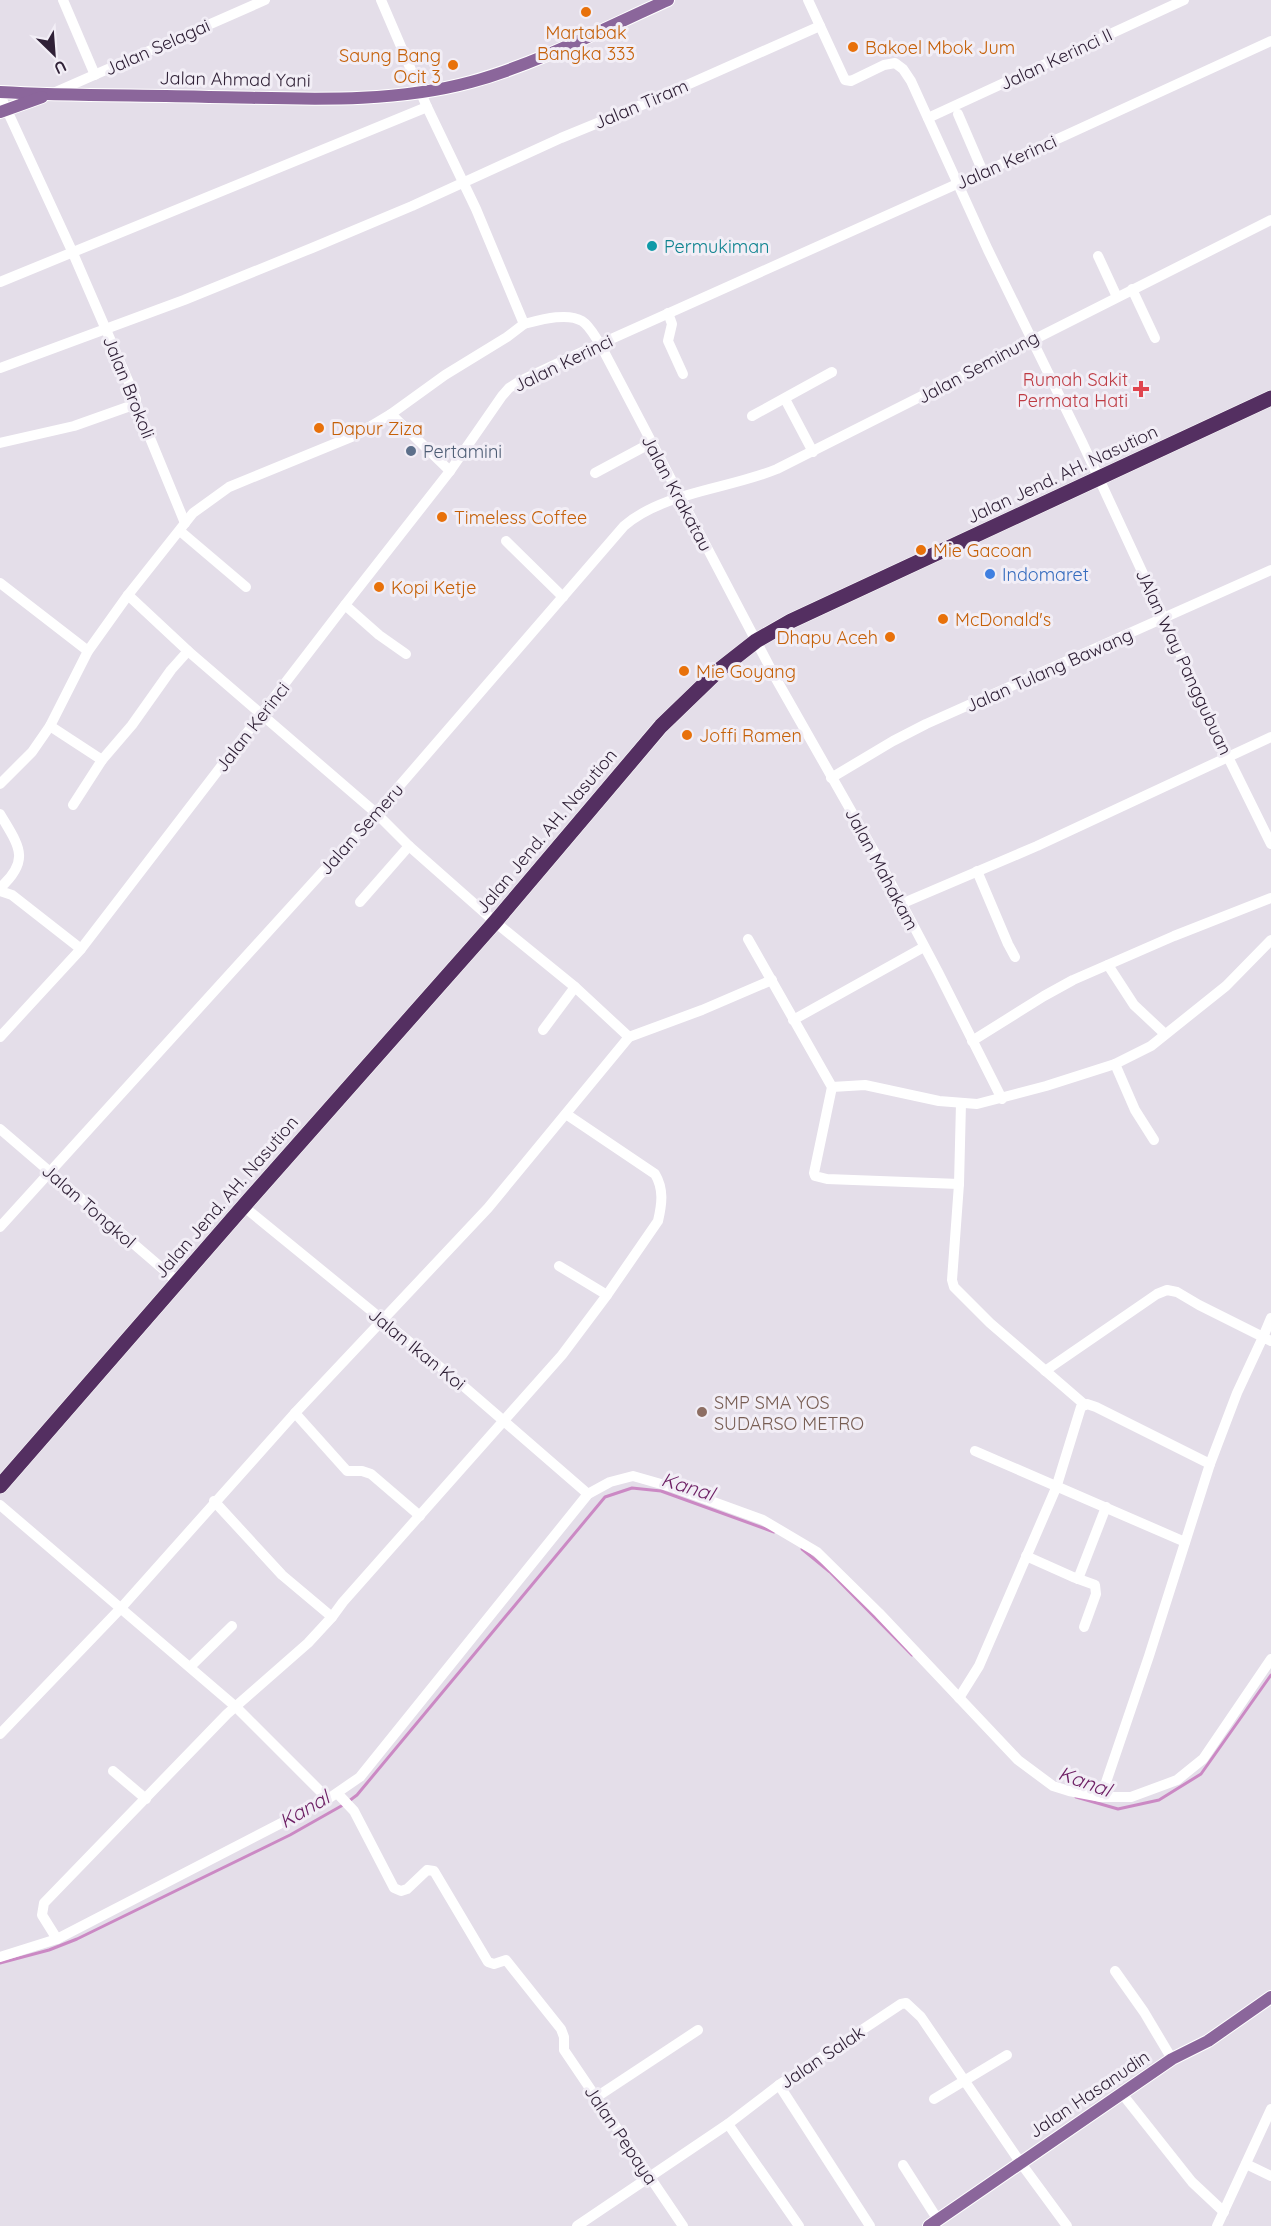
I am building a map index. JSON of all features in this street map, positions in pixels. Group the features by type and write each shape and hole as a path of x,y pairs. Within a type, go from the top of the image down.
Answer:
{"highway":[{"name":"Jalan Jend. AH. Nasution","path":"0,1486 243,1206 495,922 661,726 719,670 756,641 791,621 1271,398"}],"main road":[{"name":"Jalan Ahmad Yani","path":"0,94 336,98 420,92 470,82 503,71 668,0"},
{"path":"4,111 49,95"},
{"name":"Jalan Hasanudin","path":"934,2223 1172,2060 1208,2041 1271,1997"}],"street":[{"path":"63,0 95,75"},
{"name":"Jalan Selagai","path":"49,95 265,0"},
{"path":"0,783 32,752 50,726 88,651 128,595 182,527 213,498 229,487 341,442 391,414 445,375 524,324 476,208 420,92 381,0"},
{"path":"808,0 820,26"},
{"name":"Jalan Kerinci II","path":"928,118 1184,0"},
{"name":"JAlan Way Panggubuan","path":"820,26 845,80 851,81 884,65 895,63 903,69 910,81 1271,844"},
{"name":"Jalan Tiram","path":"0,368 184,300 312,248 820,26"},
{"name":"Jalan Kerinci","path":"0,1037 81,949 450,471 509,388 668,313 1271,41"},
{"name":"Jalan Brokoli","path":"0,94 4,111 72,251 136,399 182,527"},
{"path":"0,282 427,107"},
{"path":"958,114 983,172"},
{"name":"Jalan Seminung","path":"679,498 767,473 813,452 1032,339 1271,220"},
{"path":"1098,256 1117,297"},
{"path":"1132,289 1155,338"},
{"path":"668,313 672,324 668,341 683,374"},
{"name":"Jalan Krakatau","path":"524,324 570,318 585,323 600,344 756,641"},
{"path":"752,416 832,372"},
{"path":"784,399 813,452"},
{"path":"0,443 74,426 136,404"},
{"path":"391,414 450,471"},
{"path":"595,472 651,443"},
{"name":"Jalan Semeru","path":"0,1227 376,813 633,518 679,498"},
{"path":"182,527 246,588"},
{"path":"507,541 563,597"},
{"name":"Jalan Tulang Bawang","path":"831,778 892,741 1271,570"},
{"path":"0,583 88,651"},
{"path":"128,595 261,716 376,813 409,846 495,922 575,987 628,1037"},
{"path":"345,605 406,654"},
{"name":"Jalan Mahakam","path":"756,641 901,904 1002,1099"},
{"path":"73,806 102,760 132,725 171,670 188,651"},
{"path":"50,726 102,760"},
{"path":"901,904 1037,846 1271,737"},
{"path":"0,814 19,846 21,854 17,868 0,889 12,895 81,949"},
{"path":"360,902 409,846"},
{"path":"977,871 1015,957"},
{"path":"972,1041 1044,996 1108,965 1271,898"},
{"path":"748,939 832,1088 815,1176 827,1179 959,1184"},
{"path":"832,1088 865,1085 939,1101 977,1104 1002,1099 1115,1064 1151,1046 1226,986 1271,940"},
{"path":"793,1020 924,947"},
{"path":"1108,965 1134,1005 1165,1034"},
{"path":"0,1734 121,1608 214,1501 510,1183 628,1037 702,1010 772,980"},
{"path":"543,1030 575,987"},
{"path":"1115,1064 1135,1110 1154,1140"},
{"path":"961,1103 959,1184 952,1280 954,1287 990,1323 1085,1405 1096,1407 1210,1464"},
{"path":"57,1939 42,1915 44,1903 227,1714 308,1642 332,1617 562,1355 658,1221 662,1189 655,1174 566,1114"},
{"name":"Jalan Tongkol","path":"0,1129 178,1282"},
{"name":"Jalan Ikan Koi","path":"243,1206 504,1420 588,1494"},
{"path":"559,1266 607,1295"},
{"path":"1045,1371 1157,1294 1167,1290 1178,1292 1267,1339"},
{"path":"1101,1797 1210,1464 1237,1393 1267,1339 1271,1318"},
{"path":"958,1698 979,1666 1056,1488 1080,1409 1085,1405"},
{"path":"295,1413 347,1471 362,1471 371,1474 420,1516"},
{"path":"975,1451 1185,1542"},
{"path":"0,1957 57,1939 335,1797 360,1777 588,1494 610,1482 633,1476 675,1488 764,1520 816,1552 879,1613 1018,1760 1053,1786 1069,1791 1101,1797 1131,1797 1159,1788 1191,1771 1203,1759 1228,1725 1271,1659"},
{"path":"214,1501 282,1575 332,1617"},
{"path":"0,1505 236,1707 335,1797"},
{"path":"1078,1579 1106,1507"},
{"path":"1026,1556 1095,1585 1084,1627"},
{"path":"190,1667 232,1626"},
{"path":"113,1771 146,1799"},
{"name":"Jalan Pepaya","path":"335,1797 354,1811 394,1888 401,1891 407,1889 427,1870 434,1871 488,1962 494,1964 505,1960 508,1962 561,2029 564,2037 564,2050 683,2226"},
{"path":"1115,1971 1144,2012 1172,2060"},
{"name":"Jalan Salak","path":"577,2226 728,2124 779,2085 901,2004 906,2003 921,2017 1020,2162 1067,2226"},
{"path":"595,2098 698,2030"},
{"path":"934,2099 1007,2055"},
{"path":"779,2085 870,2226"},
{"path":"1123,2095 1220,2220 1232,2226"},
{"path":"1220,2220 1271,2109"},
{"path":"728,2124 799,2226"},
{"path":"1246,2164 1271,2176"},
{"path":"903,2165 934,2223"}],"waterway":[{"name":"Kanal","path":"349,1801 357,1795 605,1497 632,1488 661,1491 774,1532"},
{"name":"Kanal","path":"802,1549 830,1572 912,1655"},
{"name":"Kanal","path":"1076,1797 1118,1809 1159,1800 1201,1774 1271,1675"},
{"name":"Kanal","path":"0,1963 49,1950 77,1939 290,1835 343,1805"}],"place":[{"name":"Martabak Bangka 333","path":"586,12"},
{"name":"Bakoel Mbok Jum","path":"853,47"},
{"name":"Saung Bang Ocit 3","path":"453,65"},
{"name":"Permukiman","path":"652,246"},
{"name":"Rumah Sakit Permata Hati","path":"1141,389"},
{"name":"Dapur Ziza","path":"319,428"},
{"name":"Pertamini","path":"411,451"},
{"name":"Timeless Coffee","path":"442,517"},
{"name":"Mie Gacoan","path":"921,550"},
{"name":"Indomaret","path":"990,574"},
{"name":"Kopi Ketje","path":"379,587"},
{"name":"McDonald's","path":"943,619"},
{"name":"Dhapu Aceh","path":"890,637"},
{"name":"Mie Goyang","path":"684,671"},
{"name":"Joffi Ramen","path":"687,735"},
{"name":"SMP SMA YOS SUDARSO METRO","path":"702,1412"}]}
